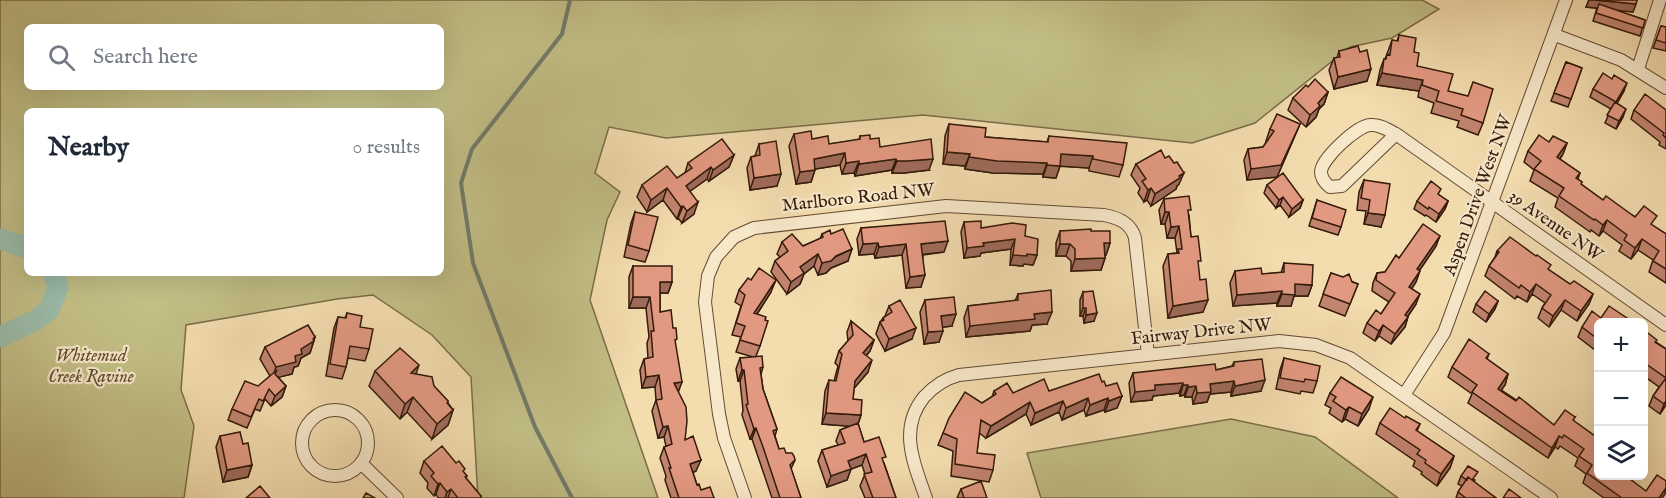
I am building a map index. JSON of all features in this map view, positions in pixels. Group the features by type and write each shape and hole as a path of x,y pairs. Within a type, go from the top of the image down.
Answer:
{"street":[{"name":"Aspen Drive West NW","path":"1404,395 1444,333 1566,0"},
{"path":"1638,69 1660,0"},
{"path":"1555,35 1605,53 1638,69 1666,88"},
{"name":"39 Avenue NW","path":"1396,134 1342,186 1330,187 1322,179 1323,163 1356,130 1377,125 1396,134 1666,325"},
{"name":"Marlboro Road NW","path":"745,498 724,438 705,302 708,276 716,257 728,243 746,231 765,225 946,206 1112,217 1130,227 1135,238 1148,355"},
{"name":"Fairway Drive NW","path":"926,498 911,453 910,427 913,416 923,399 944,380 959,375 1279,341 1329,348 1350,358 1551,498"},
{"path":"330,410 341,410 352,414 366,431 368,442 361,463 344,475 322,474 313,468 306,460 301,439 310,420 319,413 330,410"},
{"path":"361,463 397,498"}],"green space":[{"name":"Whitemud Creek Ravine","path":"0,0 1422,0 1439,9 1392,38 1350,47 1255,123 1192,143 923,115 666,138 609,127 595,173 620,192 607,220 590,300 658,498 478,498 471,377 432,335 373,295 186,325 181,390 194,426 184,498 0,498"},
{"path":"1231,419 1315,437 1398,498 1041,498 1027,453"}],"building":[{"path":"1595,0 1637,0 1636,4"},
{"path":"1599,4 1645,20 1643,28 1596,13"},
{"path":"1661,26 1666,27 1666,43 1656,40"},
{"path":"1399,35 1416,38 1414,52 1419,53 1417,66 1453,74 1448,91 1468,96 1473,82 1493,89 1483,123 1461,115 1463,109 1436,101 1439,91 1422,85 1423,80 1382,73 1384,59 1387,54 1390,55 1392,40 1398,41"},
{"path":"1358,46 1360,52 1367,50 1371,69 1338,77 1334,58 1340,57 1339,51"},
{"path":"1566,62 1582,68 1571,99 1554,93"},
{"path":"1603,73 1612,79 1614,75 1627,83 1616,102 1593,89"},
{"path":"1315,79 1328,92 1318,103 1320,106 1310,115 1293,98"},
{"path":"1645,94 1666,110 1666,138 1664,133 1634,110"},
{"path":"1615,102 1626,109 1619,121 1607,115"},
{"path":"1277,114 1300,124 1281,165 1251,169 1248,149 1263,147 1274,131 1270,129"},
{"path":"949,124 986,128 985,137 1048,142 1049,136 1127,143 1123,165 1093,159 1093,156 1061,154 1060,166 1047,165 1047,163 997,161 969,157 970,154 947,152"},
{"path":"811,131 812,139 828,136 829,144 870,135 870,139 879,138 880,147 931,139 933,159 897,161 896,159 859,164 859,161 846,163 845,153 814,159 815,170 800,172 794,134"},
{"path":"1539,135 1549,142 1553,136 1567,143 1557,157 1580,173 1576,178 1582,182 1581,184 1603,200 1606,196 1635,217 1644,206 1657,216 1651,224 1666,234 1666,269 1653,261 1659,251 1642,239 1635,248 1624,240 1627,235 1607,220 1603,225 1559,196 1564,188 1534,169 1541,161 1528,151"},
{"path":"722,139 734,155 713,170 711,167 686,186 698,202 687,211 683,206 681,207 667,188 651,200 642,185 667,166 677,178 692,168 688,163"},
{"path":"776,141 781,174 754,178 751,157 760,155 759,144"},
{"path":"1161,150 1165,158 1169,156 1174,163 1177,162 1184,173 1155,194 1151,188 1148,190 1142,181 1146,179 1136,164"},
{"path":"1283,173 1303,200 1292,209 1283,197 1279,200 1267,185"},
{"path":"1364,180 1390,184 1385,215 1368,213 1370,200 1361,198"},
{"path":"1431,181 1441,189 1438,194 1448,201 1439,214 1417,201"},
{"path":"1189,196 1191,237 1198,236 1201,261 1198,261 1200,280 1206,279 1208,300 1173,306 1168,254 1179,253 1178,249 1182,249 1179,226 1171,227 1169,212 1165,212 1164,199"},
{"path":"1317,200 1346,210 1341,227 1312,218"},
{"path":"635,212 658,217 649,251 628,245"},
{"path":"945,221 948,241 921,244 925,275 910,277 906,244 879,247 878,243 863,244 861,228"},
{"path":"981,221 981,228 1012,223 1026,225 1025,236 1038,239 1037,255 1013,255 1015,239 983,243 984,246 967,248 964,222"},
{"path":"1423,224 1440,236 1417,269 1420,271 1409,287 1420,294 1405,315 1408,317 1395,334 1383,325 1379,331 1367,323 1376,310 1381,314 1395,293 1376,280 1377,273 1385,272 1396,255 1399,258"},
{"path":"843,229 852,249 836,256 831,261 822,263 818,254 800,267 804,273 791,282 775,261 788,251 782,242 792,234 803,246 823,237 822,234 830,230 831,234"},
{"path":"1091,229 1091,231 1110,231 1110,243 1104,243 1105,258 1075,259 1075,249 1070,244 1060,244 1060,231"},
{"path":"1510,237 1551,265 1548,269 1570,284 1574,281 1593,294 1581,311 1565,300 1553,316 1542,308 1551,295 1536,284 1530,292 1521,285 1519,288 1489,266 1499,252 1497,251"},
{"path":"1284,263 1313,265 1312,285 1295,284 1295,295 1282,294 1282,291 1237,295 1235,271 1261,268 1262,274 1284,272"},
{"path":"633,266 672,266 672,282 660,282 660,312 671,310 673,328 676,328 677,339 675,340 682,382 674,383 686,407 685,440 693,436 701,460 690,464 697,485 699,484 701,490 710,487 714,498 679,498 664,447 672,444 668,426 663,427 656,400 662,399 659,375 646,377 644,359 653,357 651,331 654,331 650,297 633,297"},
{"path":"759,268 776,280 754,313 766,317 765,320 768,321 760,346 740,340 745,326 736,323 745,295 739,290 748,278 751,280"},
{"path":"1331,273 1343,277 1349,274 1352,282 1358,284 1350,304 1323,294"},
{"path":"1051,290 1052,312 1034,314 1035,319 970,326 968,306 1018,300 1018,294"},
{"path":"1093,291 1097,313 1086,315 1086,308 1083,308 1083,292"},
{"path":"1485,291 1498,301 1489,314 1476,304"},
{"path":"954,297 956,314 941,316 943,331 928,332 925,300"},
{"path":"900,300 916,328 889,339 880,322 892,312 889,306"},
{"path":"1609,306 1627,318 1601,318"},
{"path":"1592,311 1601,318 1594,318 1594,336 1582,327"},
{"path":"347,313 362,316 360,327 373,329 369,349 350,346 346,367 330,364 338,317 346,318"},
{"path":"851,321 874,340 863,353 872,360 855,381 853,399 862,400 861,415 826,413 829,380 836,381 842,354 839,351 853,335"},
{"path":"308,325 315,337 314,341 301,349 302,354 295,356 296,362 276,367 265,347"},
{"path":"1648,333 1657,340 1655,342 1666,349 1666,378 1648,365"},
{"path":"1469,339 1489,354 1486,358 1508,374 1498,389 1516,401 1519,397 1554,425 1565,410 1575,417 1573,420 1594,435 1594,478 1587,473 1592,465 1579,456 1584,449 1564,435 1562,438 1559,436 1552,448 1472,392 1477,385 1452,367"},
{"path":"400,348 419,365 411,373 432,377 434,386 453,410 437,424 413,397 405,404 375,371"},
{"path":"762,356 763,367 760,368 763,389 777,429 773,431 779,449 784,448 786,453 792,453 794,456 795,460 790,465 801,498 780,498 746,405 748,404 744,370 742,370 740,358"},
{"path":"1284,358 1320,366 1317,381 1305,379 1304,382 1280,378"},
{"path":"1262,359 1265,380 1235,386 1234,381 1210,384 1211,392 1197,393 1196,386 1188,387 1183,383 1155,385 1155,390 1135,392 1133,373 1215,364 1216,370 1234,366 1234,362"},
{"path":"277,370 275,374 286,386 275,396 269,389 263,401 259,399 251,417 232,409 245,381 258,386"},
{"path":"1099,374 1106,386 1117,383 1122,396 1109,401 1108,398 1090,405 1088,398 1066,408 1063,401 1035,413 1030,402 991,426 981,420 977,453 995,455 993,470 955,464 957,439 943,433 949,418 965,392 982,403 996,394 994,391 1007,383 1013,393 1044,379 1049,391"},
{"path":"1341,377 1373,397 1362,414 1349,407 1346,410 1333,401 1336,397 1330,393"},
{"path":"1666,378 1666,401 1664,404 1653,396"},
{"path":"1390,408 1420,424 1416,430 1454,456 1441,474 1417,454 1420,450 1380,423"},
{"path":"858,423 864,442 879,437 886,457 882,458 896,498 873,498 864,474 872,472 866,454 848,461 851,469 831,476 822,450 845,443 840,430"},
{"path":"240,432 243,444 248,443 252,465 227,470 220,436"},
{"path":"442,446 456,463 459,461 465,469 463,471 467,476 465,477 481,496 480,498 458,498 451,489 447,492 431,476 434,473 424,461"},
{"path":"1468,466 1478,472 1472,480 1461,476"},
{"path":"1657,475 1666,481 1666,488 1659,498 1622,498 1597,480 1631,480 1646,491"},
{"path":"1468,477 1496,498 1466,498 1458,492"},
{"path":"981,481 987,498 964,498 961,489"},
{"path":"260,486 270,498 246,498"},
{"path":"1509,489 1521,498 1503,498"},
{"path":"366,493 375,498 363,498"}],"waterway":[{"path":"570,0 562,34 472,149 461,183 473,263 535,427 572,498"},
{"path":"0,239 24,247"},
{"path":"0,337 36,320 49,310 58,287 54,276"}]}
